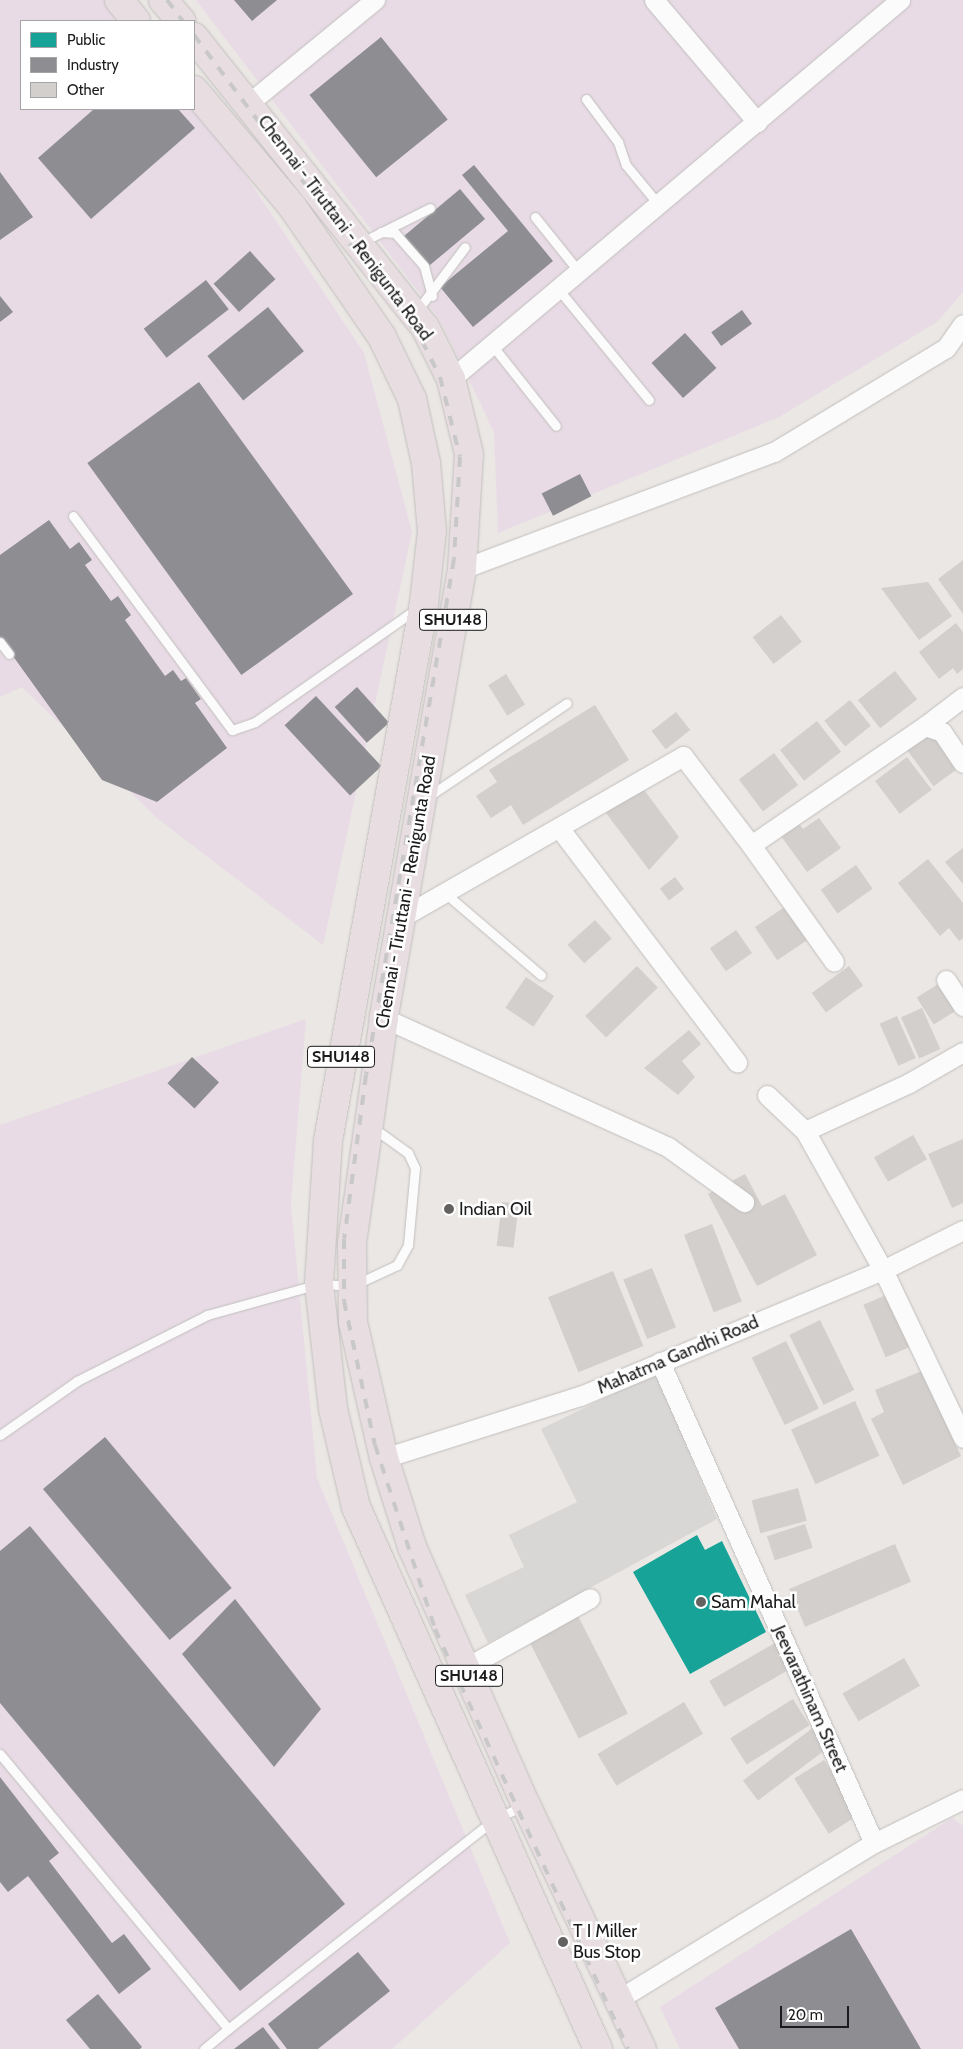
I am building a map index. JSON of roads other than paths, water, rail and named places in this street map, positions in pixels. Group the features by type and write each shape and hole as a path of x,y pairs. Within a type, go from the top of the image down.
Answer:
{"highway":[{"path":"119,0 135,20"},
{"path":"163,0 180,20"},
{"name":"Chennai - Tiruttani - Renigunta Road","path":"195,38 249,103 370,237 423,305 451,379 469,454 462,569 384,1018 352,1243 353,1322 384,1458 412,1547 526,1804 642,2049"},
{"name":"Chennai - Tiruttani - Renigunta Road","path":"195,91 292,206 382,337 412,399 426,463 432,531 424,603 328,1141 319,1284 333,1409 356,1507 598,2049"}],"street":[{"path":"249,103 375,0"},
{"path":"654,0 757,122"},
{"path":"451,379 559,290 900,0"},
{"path":"462,569 774,452 946,348 963,324"},
{"path":"751,845 925,726 963,697"},
{"path":"925,726 942,732 963,763"},
{"path":"402,917 560,829 660,766 683,756 751,845 834,962"},
{"path":"560,829 738,1062"},
{"path":"946,980 963,1006"},
{"path":"384,1018 668,1147 744,1202"},
{"path":"805,1131 910,1083 963,1052"},
{"path":"767,1096 805,1131 883,1270 963,1438"},
{"name":"Mahatma Gandhi Road","path":"384,1458 580,1396 883,1270 963,1230"},
{"name":"Jeevarathinam Street","path":"660,1362 874,1843"},
{"path":"465,1668 590,1598"},
{"path":"619,1999 874,1843 963,1799"}],"lane":[{"path":"586,99 618,142 626,165 659,205"},
{"path":"370,237 430,208"},
{"path":"535,217 579,272"},
{"path":"370,237 395,233 424,266 423,305"},
{"path":"423,305 465,247"},
{"path":"559,290 649,400"},
{"path":"492,345 556,426"},
{"path":"73,516 232,730 255,722 424,603"},
{"path":"0,642 9,654"},
{"path":"422,800 567,703"},
{"path":"446,894 541,975"},
{"path":"0,1435 77,1381 156,1338 207,1315 319,1284 352,1286 397,1264 408,1245 415,1168 408,1153 369,1124"},
{"path":"0,1754 228,2029"},
{"path":"204,2049 496,1819 526,1804"}],"railway":[{"path":"167,0 182,20"},
{"path":"195,36 422,341 440,377 460,457 454,559 366,1075 344,1239 344,1301 375,1445 435,1629 628,2049"}],"place":[{"name":"Indian Oil","path":"449,1209"},
{"name":"Sam Mahal","path":"701,1602"},
{"name":"T I Miller Bus Stop","path":"563,1942"}]}
